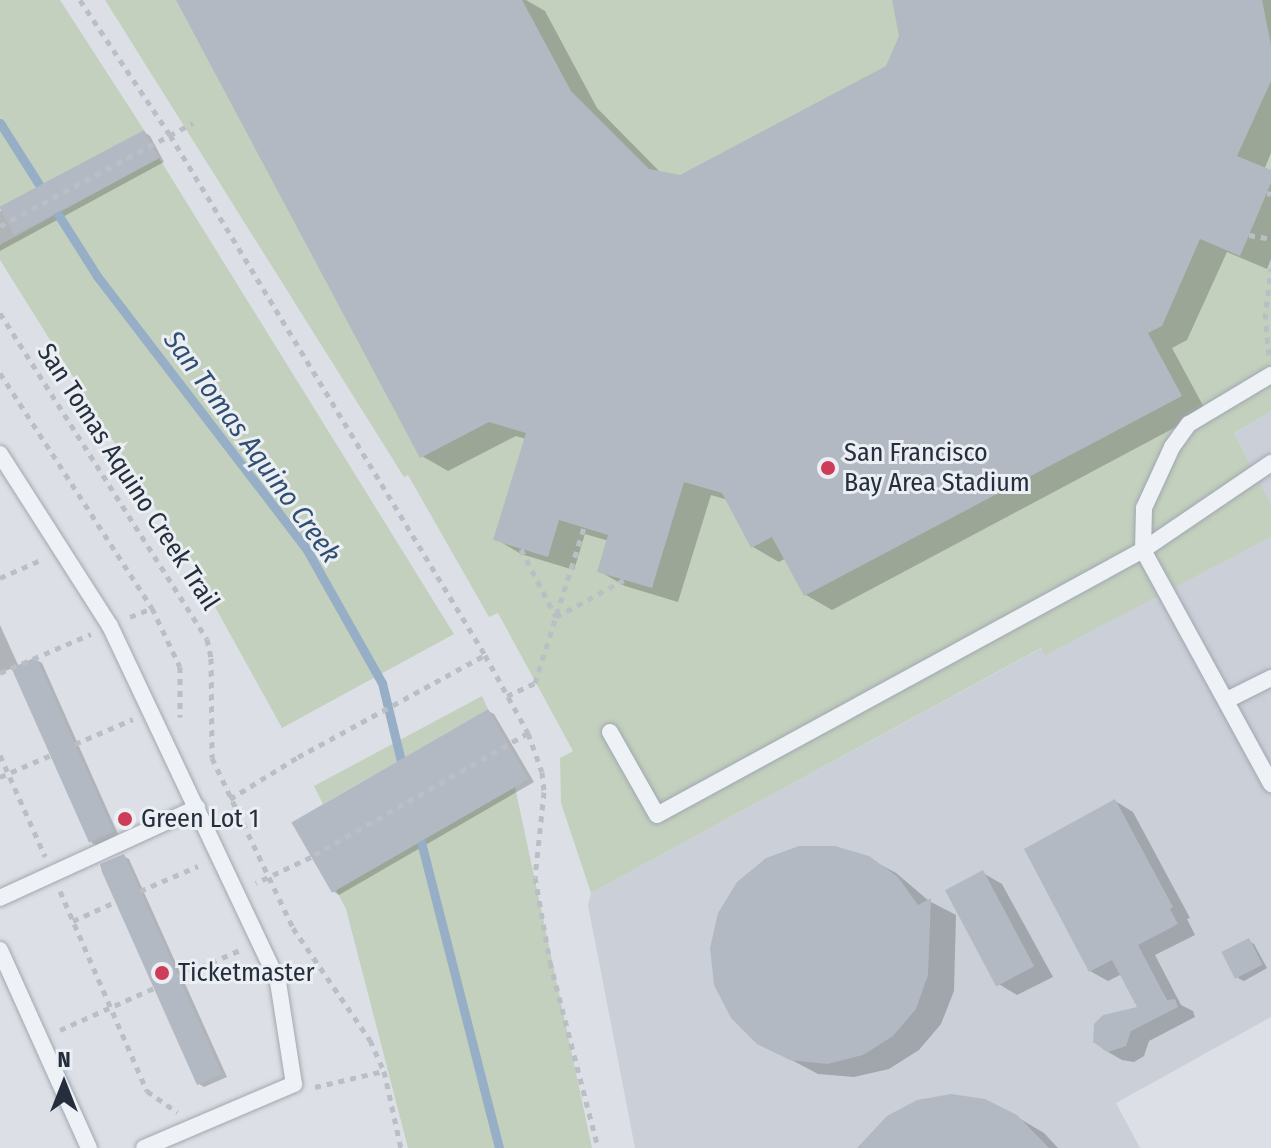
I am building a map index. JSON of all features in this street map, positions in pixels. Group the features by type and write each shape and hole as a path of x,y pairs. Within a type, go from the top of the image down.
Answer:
{"lane":[{"path":"1271,375 1189,424 1172,447 1144,508 1143,550 1271,784"},
{"path":"0,454 110,626 278,982 294,1084 144,1148"},
{"path":"610,732 657,815 1143,550 1271,463"},
{"path":"1227,700 1271,678"},
{"path":"0,898 197,808"},
{"path":"0,950 89,1148"}],"path":[{"path":"80,0 170,135 485,655 528,733 542,772 544,792 535,877 550,962 598,1148"},
{"path":"0,226 193,123"},
{"path":"1249,235 1271,239"},
{"path":"1271,268 1265,319 1271,364"},
{"name":"San Tomas Aquino Creek Trail","path":"0,313 207,639 211,672 210,747 230,799 299,938 370,1040 384,1071 401,1148"},
{"path":"0,373 152,608 180,667 180,726"},
{"path":"507,696 535,683 584,528"},
{"path":"521,549 556,617"},
{"path":"0,578 62,551"},
{"path":"556,617 624,580"},
{"path":"0,673 152,608"},
{"path":"230,799 298,757 485,655"},
{"path":"75,744 151,711"},
{"path":"256,883 311,857 528,733"},
{"path":"0,755 147,1091 178,1113 185,1131"},
{"path":"0,777 51,755"},
{"path":"140,891 220,856"},
{"path":"251,871 262,896"},
{"path":"73,921 115,902"},
{"path":"286,946 299,938"},
{"path":"178,977 260,941"},
{"path":"63,1043 57,1031 154,988"},
{"path":"307,1095 316,1086 384,1071"}],"shaded area":[{"path":"1271,411 1271,504 1234,433"},
{"path":"1271,537 1271,1017 1116,1103 1140,1148 635,1148 588,905 591,893 1042,648 1045,654"}],"green space":[{"path":"0,0 60,0 144,130 0,209"},
{"name":"San Francisco Bay Area Stadium","path":"105,0 1271,0 1271,411 1234,433 1271,504 1271,537 1045,655 1041,648 591,893 561,803 560,758 573,751 498,613 489,617 408,475 404,477"},
{"path":"159,158 454,634 282,728 198,576 0,260 0,245"},
{"path":"482,696 488,709 323,804 314,786"},
{"path":"515,787 592,1148 408,1148 346,909 336,890"}],"building":[{"name":"San Francisco Bay Area Stadium","path":"176,0 522,0 571,91 649,169 680,175 886,66 899,36 892,0 1262,0 1271,45 1271,81 1237,156 1271,170 1271,183 1240,256 1200,239 1162,326 1148,333 1182,396 804,596 772,537 751,548 722,493 684,482 652,588 597,572 608,535 559,520 548,557 493,540 526,433 489,422 420,458"},
{"path":"144,130 159,158 14,235 0,207"},
{"path":"36,657 114,831 89,842 11,668"},
{"path":"488,709 528,779 332,893 291,822"},
{"path":"1115,799 1173,907 1170,909 1178,924 1138,945 1167,1000 1175,999 1178,1007 1131,1031 1126,1046 1108,1052 1093,1042 1094,1024 1103,1015 1137,1007 1112,960 1089,972 1024,849"},
{"path":"799,846 835,846 869,856 898,877 918,905 931,898 928,975 916,1009 893,1036 863,1055 827,1064 790,1060 757,1044 731,1018 714,985 710,948 718,913 737,882 766,858"},
{"name":"Ticketmaster","path":"124,854 222,1074 197,1085 102,872 100,864"},
{"path":"983,870 1034,966 996,986 945,890"},
{"path":"1249,938 1263,965 1235,979 1221,952"},
{"path":"951,1094 985,1099 1017,1115 1049,1148 857,1148 887,1116 917,1100"}],"waterway":[{"name":"San Tomas Aquino Creek","path":"0,123 97,276 307,550 382,683 403,769"},
{"name":"San Tomas Aquino Creek","path":"418,830 499,1148"}],"place":[{"name":"San Francisco Bay Area Stadium","path":"828,468"},
{"name":"Green Lot 1","path":"125,819"},
{"name":"Ticketmaster","path":"162,973"}]}
